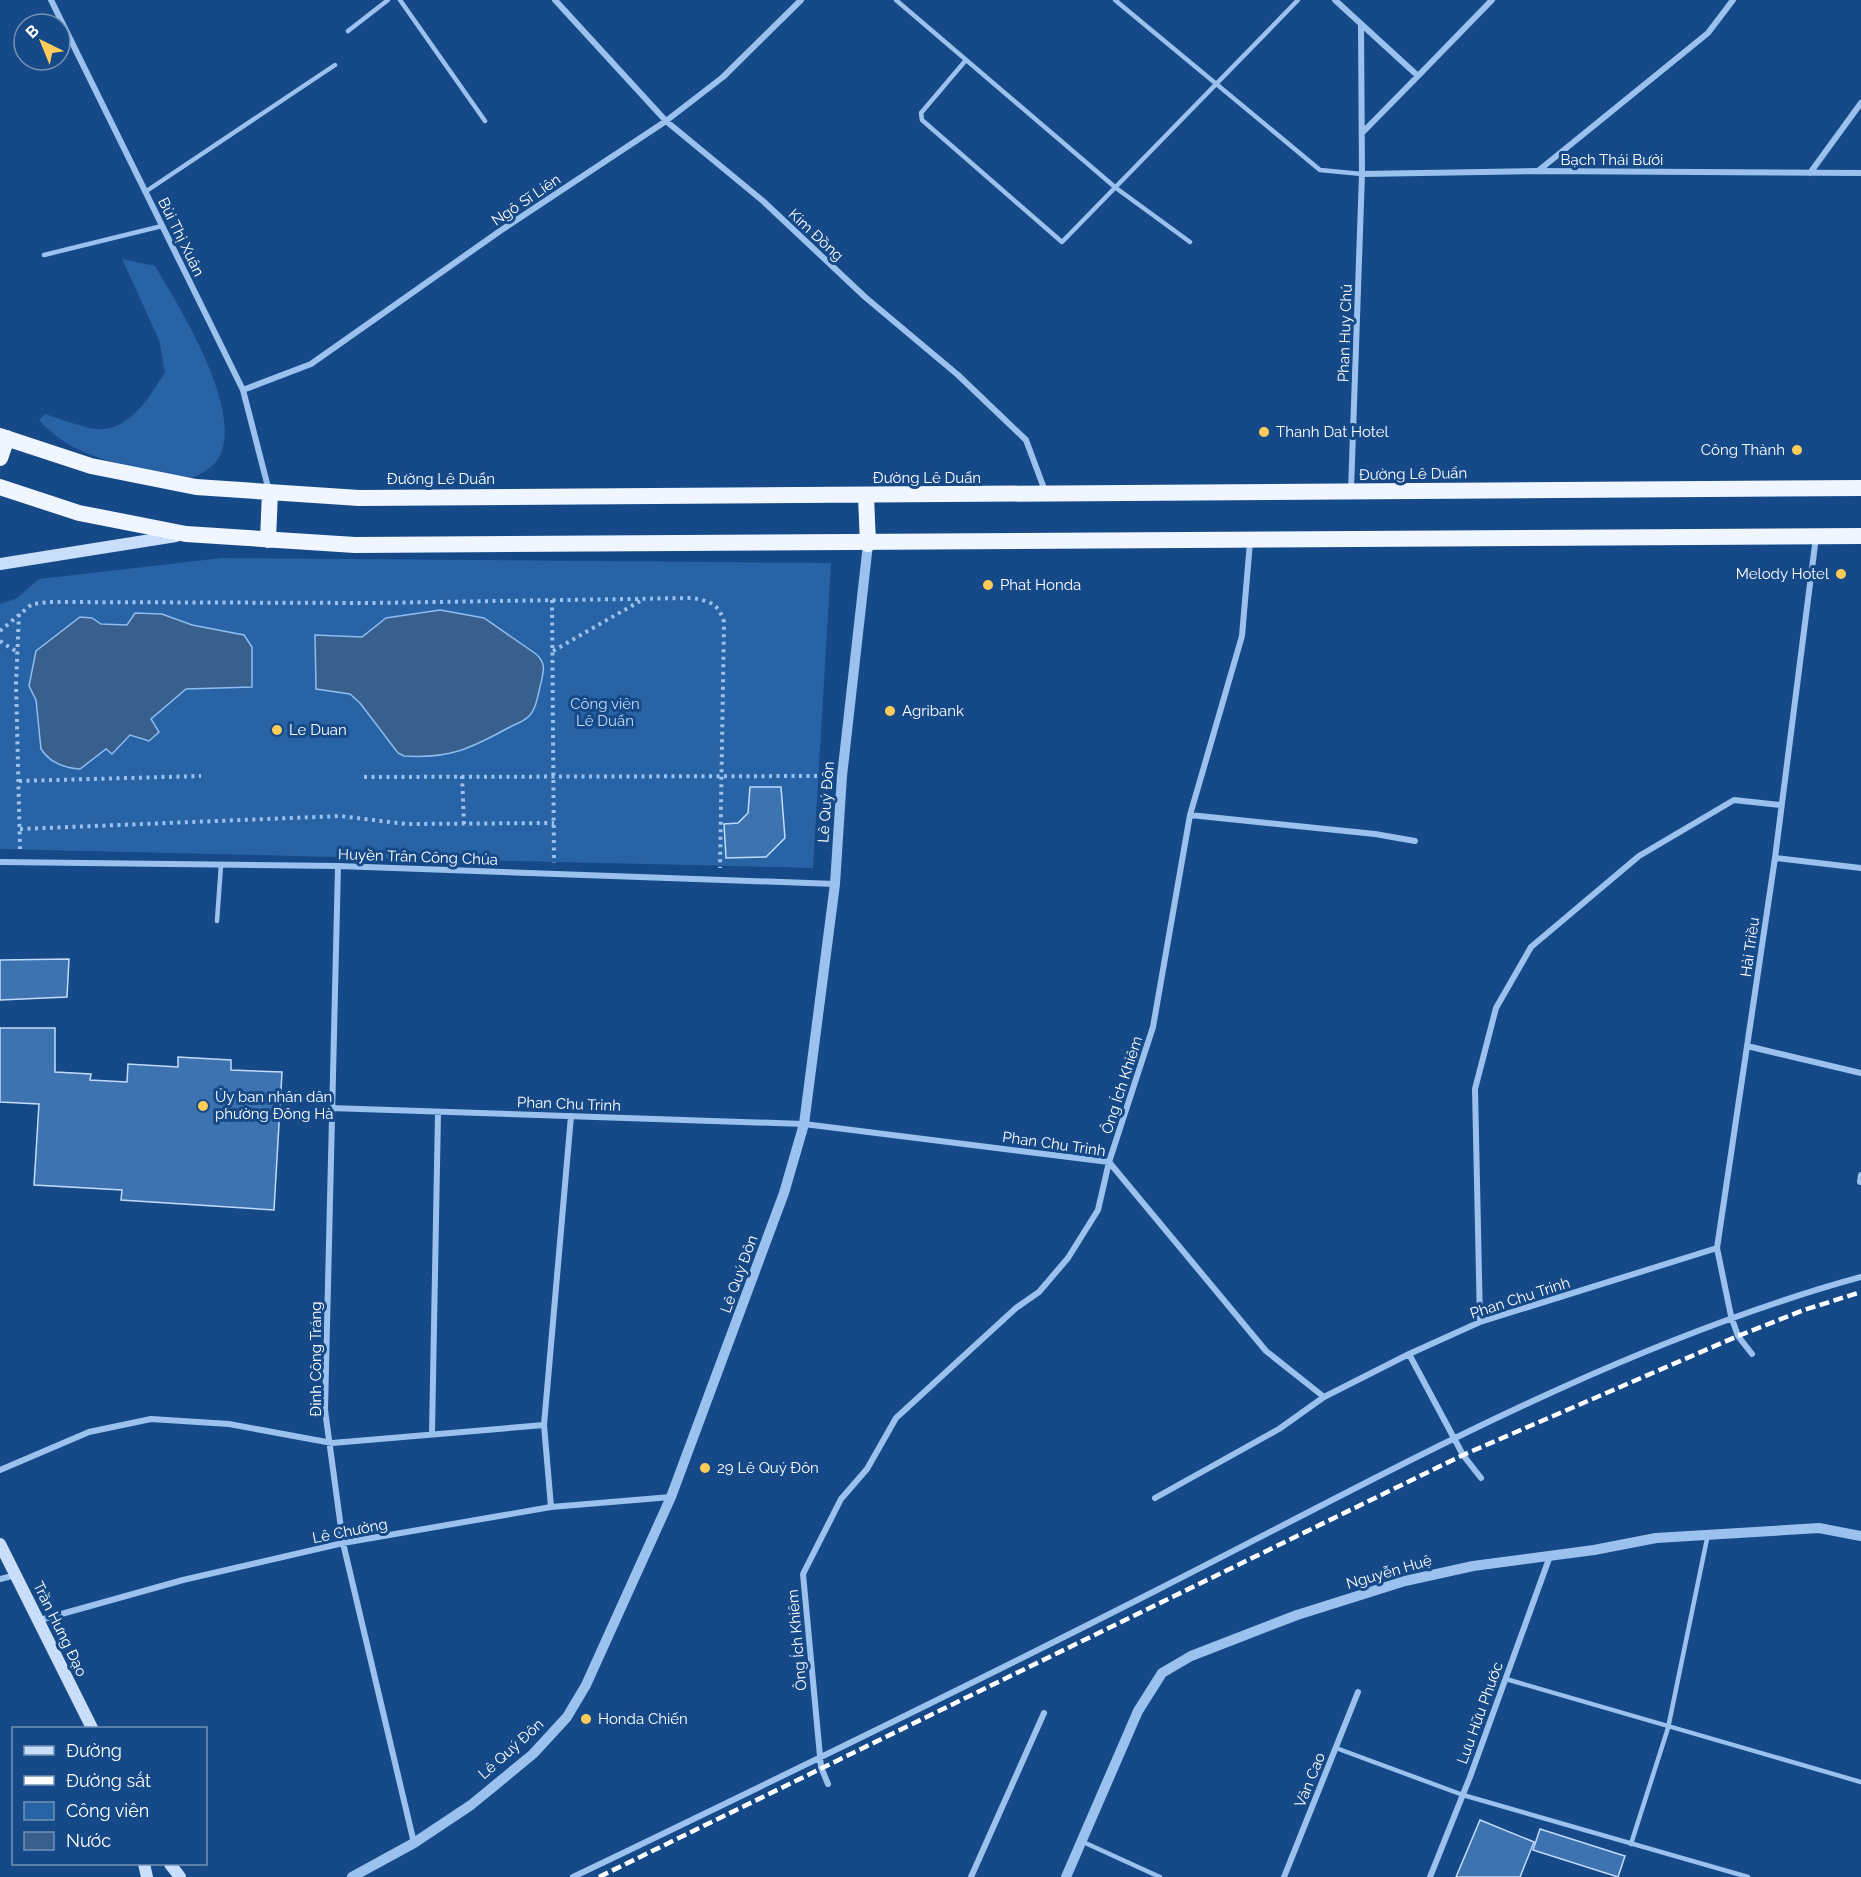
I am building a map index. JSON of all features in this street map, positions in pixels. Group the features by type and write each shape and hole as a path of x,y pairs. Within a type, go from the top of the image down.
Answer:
{"highway":[{"name":"Đường Lê Duẩn","path":"3,437 92,466 196,487 359,498 1861,488"},
{"path":"0,458 3,437"},
{"path":"0,487 79,513 186,534 355,545 868,544 1861,536"},
{"path":"268,540 270,492"},
{"path":"866,496 868,544"}],"main road":[{"path":"0,564 186,534"},
{"name":"Trần Hưng Đạo","path":"0,1544 92,1727"}],"street":[{"name":"Bùi Thị Xuân","path":"51,0 243,390 270,492"},
{"name":"Kim Đồng","path":"555,0 666,121 763,201 865,297 958,375 1026,441 1046,495"},
{"name":"Ngô Sĩ Liên","path":"243,390 311,364 501,231 666,121 723,77 801,0"},
{"path":"1335,0 1418,76"},
{"path":"1362,133 1492,0"},
{"path":"1537,171 1708,33 1733,0"},
{"name":"Phan Huy Chú","path":"1351,492 1362,174 1361,25"},
{"path":"1810,173 1861,104"},
{"name":"Bạch Thái Bưởi","path":"1362,174 1537,171 1861,173"},
{"name":"Hải Triều","path":"1752,1354 1738,1336 1731,1317 1717,1248 1775,858 1816,536"},
{"name":"Ông Ích Khiêm","path":"828,1784 820,1756 803,1574 841,1499 867,1469 896,1418 1016,1308 1039,1292 1068,1258 1098,1210 1109,1162 1153,1027 1190,815 1242,636 1250,541"},
{"name":"Lê Quý Đôn","path":"352,1877 414,1843 471,1804 533,1754 567,1718 586,1685 671,1497 784,1193 804,1124 836,884 842,776 868,544"},
{"path":"1480,1322 1475,1089 1496,1008 1531,947 1639,856 1734,800 1781,805"},
{"path":"1190,815 1375,834 1415,841"},
{"path":"1775,858 1861,868"},
{"name":"Huyền Trân Công Chúa","path":"0,862 338,866 836,884"},
{"name":"Đinh Công Tráng","path":"338,866 330,1108 325,1410 332,1443 343,1543 414,1843"},
{"path":"1748,1046 1861,1072"},
{"name":"Phan Chu Trinh","path":"330,1108 804,1124 1109,1162 1266,1350 1324,1397 1409,1354 1480,1322 1717,1248"},
{"path":"432,1433 438,1113"},
{"path":"551,1507 544,1425 571,1116"},
{"path":"1860,1182 1861,1175"},
{"path":"573,1877 1145,1596 1456,1438 1618,1364 1731,1317 1786,1297 1861,1277"},
{"path":"1409,1354 1456,1438 1463,1455 1481,1478"},
{"path":"1155,1498 1279,1429 1324,1397"},
{"path":"0,1470 89,1432 151,1419 229,1424 332,1443 544,1425"},
{"name":"Lê Chưởng","path":"40,1620 183,1580 343,1543 551,1507 671,1497"},
{"name":"Nguyễn Huệ","path":"1066,1877 1138,1711 1162,1674 1191,1656 1297,1616 1405,1581 1473,1566 1594,1550 1656,1538 1819,1528 1861,1536"},
{"name":"Lưu Hữu Phước","path":"1430,1877 1506,1679 1550,1556"},
{"path":"0,1579 16,1575"},
{"name":"Văn Cao","path":"1284,1877 1358,1692"},
{"path":"971,1877 1044,1713"}],"lane":[{"path":"348,32 388,0"},
{"path":"400,0 485,121"},
{"path":"896,0 1116,188 1190,242"},
{"path":"1115,0 1320,170 1362,174"},
{"path":"966,60 921,112 921,120 1062,242 1298,0"},
{"path":"146,192 334,65"},
{"path":"44,255 162,226"},
{"path":"217,921 221,865"},
{"path":"1631,1844 1668,1728 1708,1534"},
{"path":"1506,1679 1668,1728 1861,1782"},
{"path":"1336,1748 1462,1795 1748,1877"},
{"path":"1081,1841 1161,1877"}],"path":[{"path":"0,631 32,604 50,602 699,599 716,605 722,611 724,622 720,880"},
{"path":"552,600 554,874"},
{"path":"552,651 642,600"},
{"path":"19,613 18,781 21,863"},
{"path":"0,641 18,652"},
{"path":"18,781 201,776"},
{"path":"462,776 464,824"},
{"path":"364,777 842,776"},
{"path":"20,829 340,816 406,824 554,823"}],"green space":[{"path":"122,259 155,266 194,336 219,395 224,423 223,448 212,466 193,477 170,478 98,457 61,439 39,420 45,414 95,429 107,429 118,425 128,419 145,402 165,372 159,340"},
{"name":"Công viên Lê Duẩn","path":"222,558 831,563 813,868 0,849 0,604 17,598 39,579"}],"water":[{"path":"440,610 484,618 536,654 543,667 538,696 531,714 526,719 482,742 446,754 404,756 398,753 360,703 350,694 316,689 315,635 362,637 386,618"},
{"path":"135,613 162,614 192,625 244,635 252,647 252,687 186,689 151,719 159,732 149,741 130,735 112,754 106,749 80,769 58,764 41,749 36,700 29,686 36,651 80,617 92,618 101,624 127,625"}],"building":[{"path":"750,787 781,787 785,838 766,857 726,858 724,824 738,823 748,813"},
{"path":"69,959 67,997 0,1000 0,960"},
{"path":"0,1028 55,1028 55,1072 91,1074 90,1080 127,1082 128,1064 178,1067 178,1057 231,1060 231,1070 282,1072 274,1210 121,1200 122,1190 34,1185 39,1104 0,1102"},
{"path":"1480,1820 1534,1842 1520,1877 1456,1877"},
{"path":"1540,1829 1625,1856 1618,1877 1533,1850"}],"railway":[{"path":"599,1877 1463,1455 1738,1336 1804,1310 1861,1292"}],"place":[{"name":"Thanh Dat Hotel","path":"1264,432"},
{"name":"Công Thành","path":"1797,450"},
{"name":"Melody Hotel","path":"1841,574"},
{"name":"Phat Honda","path":"988,585"},
{"name":"Agribank","path":"890,711"},
{"name":"Le Duan","path":"277,730"},
{"name":"Ủy ban nhân dân phường Đông Hà","path":"203,1106"},
{"name":"29 Lê Quý Đôn","path":"705,1468"},
{"name":"Honda Chiến","path":"586,1719"}]}
